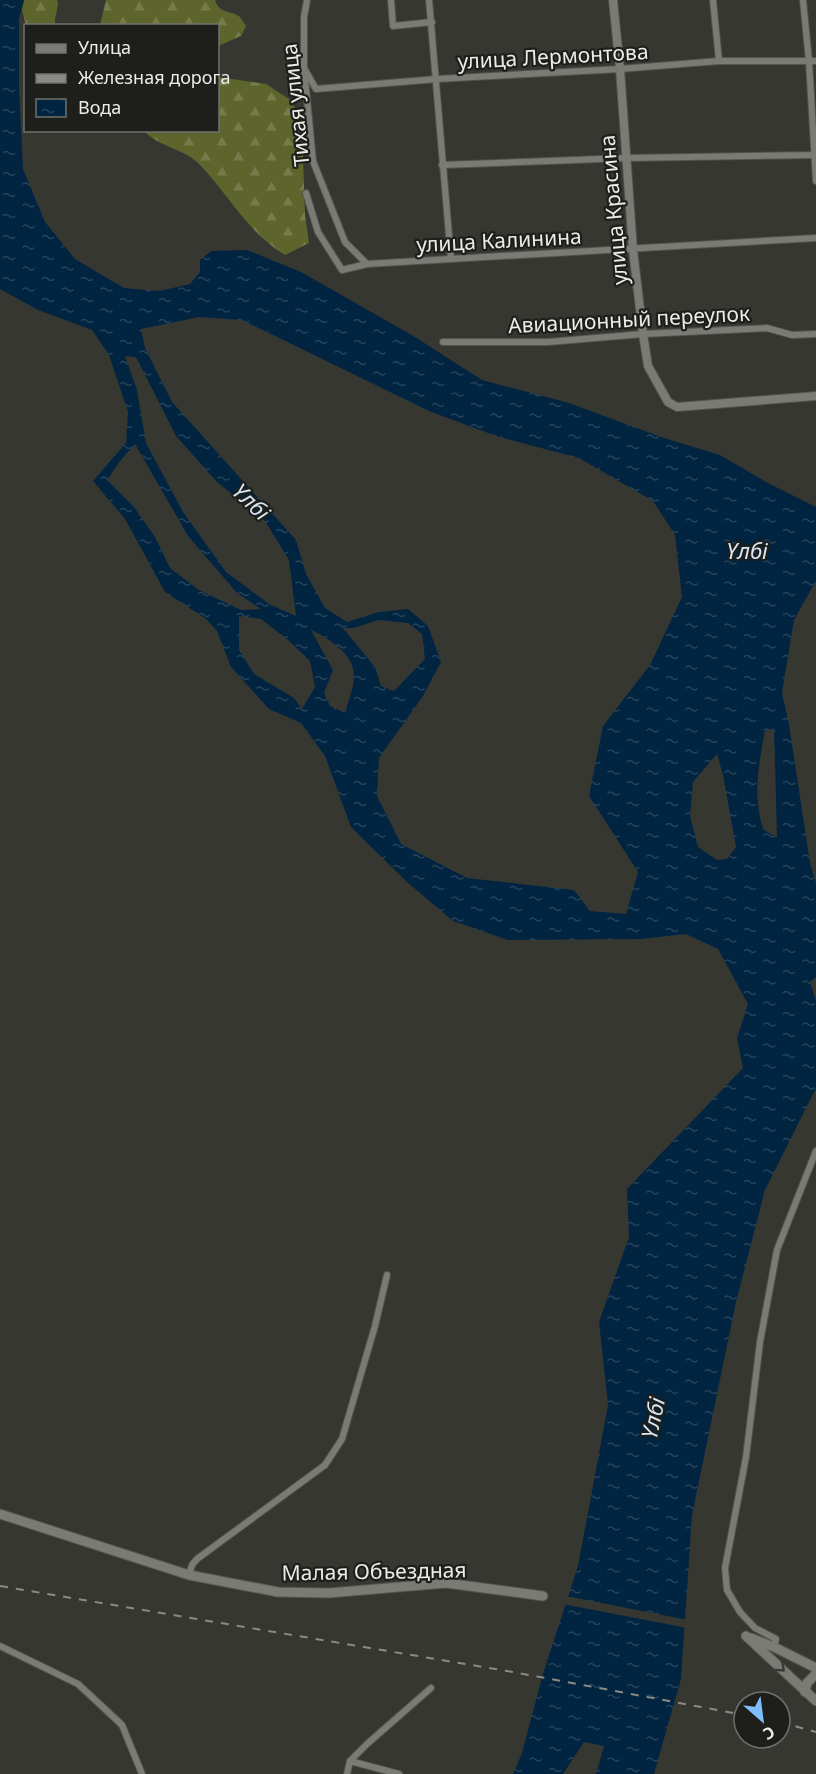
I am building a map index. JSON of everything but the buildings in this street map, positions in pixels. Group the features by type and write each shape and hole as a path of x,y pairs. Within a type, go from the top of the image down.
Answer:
{"main road":[{"name":"Малая Объездная","path":"0,1514 189,1575 278,1592 328,1593 446,1583 543,1596"},
{"path":"816,1668 774,1647 743,1635 816,1701"},
{"path":"806,1692 807,1683 816,1674"}],"street":[{"name":"Тихая улица","path":"307,0 304,17 304,68 313,161 345,242 367,264"},
{"path":"391,0 393,26 432,22"},
{"path":"429,0 451,259"},
{"name":"улица Красина","path":"613,0 633,250 648,366 668,402 677,407 816,396"},
{"path":"713,0 719,61"},
{"path":"803,0 813,61 816,181"},
{"name":"улица Лермонтова","path":"304,68 316,89 719,61 813,61"},
{"path":"442,165 627,158 815,155"},
{"name":"улица Калинина","path":"306,193 318,232 342,270 367,264 816,238"},
{"name":"Авиационный переулок","path":"443,342 548,342 643,334 767,328 792,335 816,334"},
{"path":"774,1647 776,1639 755,1628 740,1612 727,1590 725,1568 746,1457 760,1342 777,1250 816,1151"},
{"path":"189,1575 197,1559 325,1465 342,1440 375,1326 387,1275"},
{"path":"0,1646 78,1684 122,1725 142,1774"},
{"path":"347,1774 350,1761 431,1688"},
{"path":"350,1761 399,1774"}],"green space":[{"path":"24,0 57,0 58,4 54,24 26,24 22,10"},
{"path":"106,0 215,0 219,8 240,17 246,26 241,36 219,46 219,24 100,24"},
{"path":"219,77 266,84 292,101 302,127 305,215 309,243 285,255 249,225 199,164 187,155 145,132 219,132"}],"water":[{"name":"Үлбі","path":"0,0 24,0 19,18 19,88 23,169 45,222 75,259 124,288 159,291 190,284 200,272 200,260 211,251 247,250 301,272 415,337 482,380 569,403 664,438 720,455 766,482 816,507 816,581 794,620 782,693 789,724 810,863 816,883 816,977 810,982 816,1001 816,1088 765,1190 736,1302 692,1515 681,1679 654,1774 596,1774 604,1746 584,1742 563,1774 513,1774 522,1753 543,1674 578,1566 608,1405 599,1322 629,1237 627,1189 743,1068 737,1038 748,1004 718,949 686,934 642,939 508,940 453,921 407,882 351,827 325,756 301,723 269,709 231,667 217,631 205,618 165,592 125,519 93,481 126,443 128,412 109,355 92,330 38,310 0,289","holes":["199,317 242,320 429,411 496,436 579,458 653,501 675,535 682,597 650,665 603,726 589,796 638,872 626,914 590,911 574,890 467,878 401,844 377,796 379,758 423,696 441,662 428,626 408,609 379,612 347,622 325,608 306,574 296,540 172,402 145,348 141,329","125,356 136,357 176,436 217,482 265,521 289,560 296,616 269,604 226,572 183,512 146,443 137,390","135,444 188,536 237,593 261,609 241,610 199,590 170,568 155,537 134,507 107,480","239,616 261,619 288,640 310,661 315,687 302,709 294,698 254,674 239,650","378,620 408,623 422,634 425,659 394,691 381,686 375,667 343,628 354,628","311,630 339,648 350,660 353,668 353,685 345,713 330,706 324,693 333,670","774,728 777,838 763,829 757,792 765,731","717,754 736,847 727,859 717,860 698,847 690,816 693,782"]}],"pier":[{"path":"566,1596 688,1620 687,1628 563,1604"}],"railway":[{"path":"0,1586 513,1672 732,1713"},
{"path":"792,1725 816,1732"}]}
